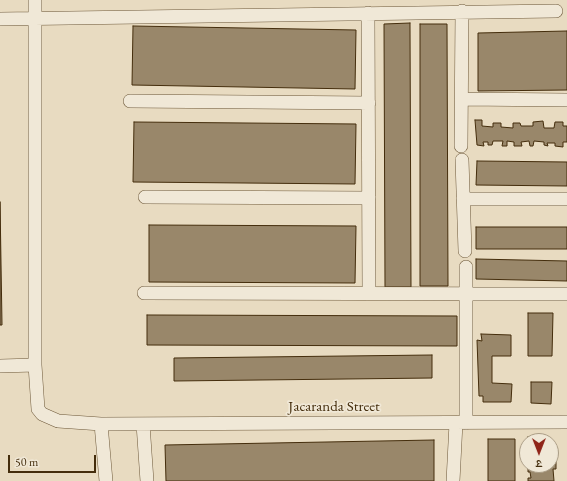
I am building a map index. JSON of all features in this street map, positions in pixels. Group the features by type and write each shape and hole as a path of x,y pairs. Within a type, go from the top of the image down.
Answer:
{"street":[{"name":"Jacaranda Street","path":"34,0 35,366 38,409 42,414 58,421 101,424 567,422"},
{"path":"461,146 462,11"},
{"path":"0,19 368,12 556,11"},
{"path":"368,12 369,293"},
{"path":"462,99 567,100"},
{"path":"130,102 369,103"},
{"path":"462,160 466,251"},
{"path":"145,197 369,198"},
{"path":"463,199 567,199"},
{"path":"452,481 461,423 466,267"},
{"path":"144,293 567,294"},
{"path":"0,366 35,366"},
{"path":"101,424 106,481"},
{"path":"143,424 147,481"}],"building":[{"path":"410,23 411,287 385,287 384,24"},
{"path":"420,24 447,24 448,286 420,286"},
{"path":"133,26 356,30 355,89 132,85"},
{"path":"567,31 567,90 478,91 478,33"},
{"path":"475,120 482,120 482,126 493,127 493,123 501,123 501,127 513,128 513,123 520,123 521,126 533,126 533,122 543,121 544,128 554,128 555,122 563,122 563,126 567,126 567,142 563,142 563,147 555,146 555,143 547,143 548,146 544,145 544,142 534,141 533,146 530,146 529,141 521,142 522,146 514,146 514,142 507,141 507,146 502,146 503,141 493,141 492,145 488,145 488,142 483,142 484,146 477,145"},
{"path":"134,122 356,124 355,184 133,182"},
{"path":"477,161 567,162 567,186 476,185"},
{"path":"0,202 2,325 0,325"},
{"path":"149,225 356,226 355,283 149,282"},
{"path":"476,227 567,227 567,249 476,249"},
{"path":"476,259 567,261 567,281 476,279"},
{"path":"528,313 553,313 552,356 528,356"},
{"path":"147,315 457,316 457,346 147,345"},
{"path":"481,334 511,335 511,356 492,356 492,383 512,384 511,402 483,402 483,396 479,396 477,340 482,341"},
{"path":"432,355 432,378 174,381 174,358"},
{"path":"531,382 552,382 551,404 531,403"},
{"path":"488,439 515,439 515,481 488,481"},
{"path":"434,440 434,481 166,481 165,445"},
{"path":"530,473 553,473 554,481 528,481 528,478 531,478"}]}
